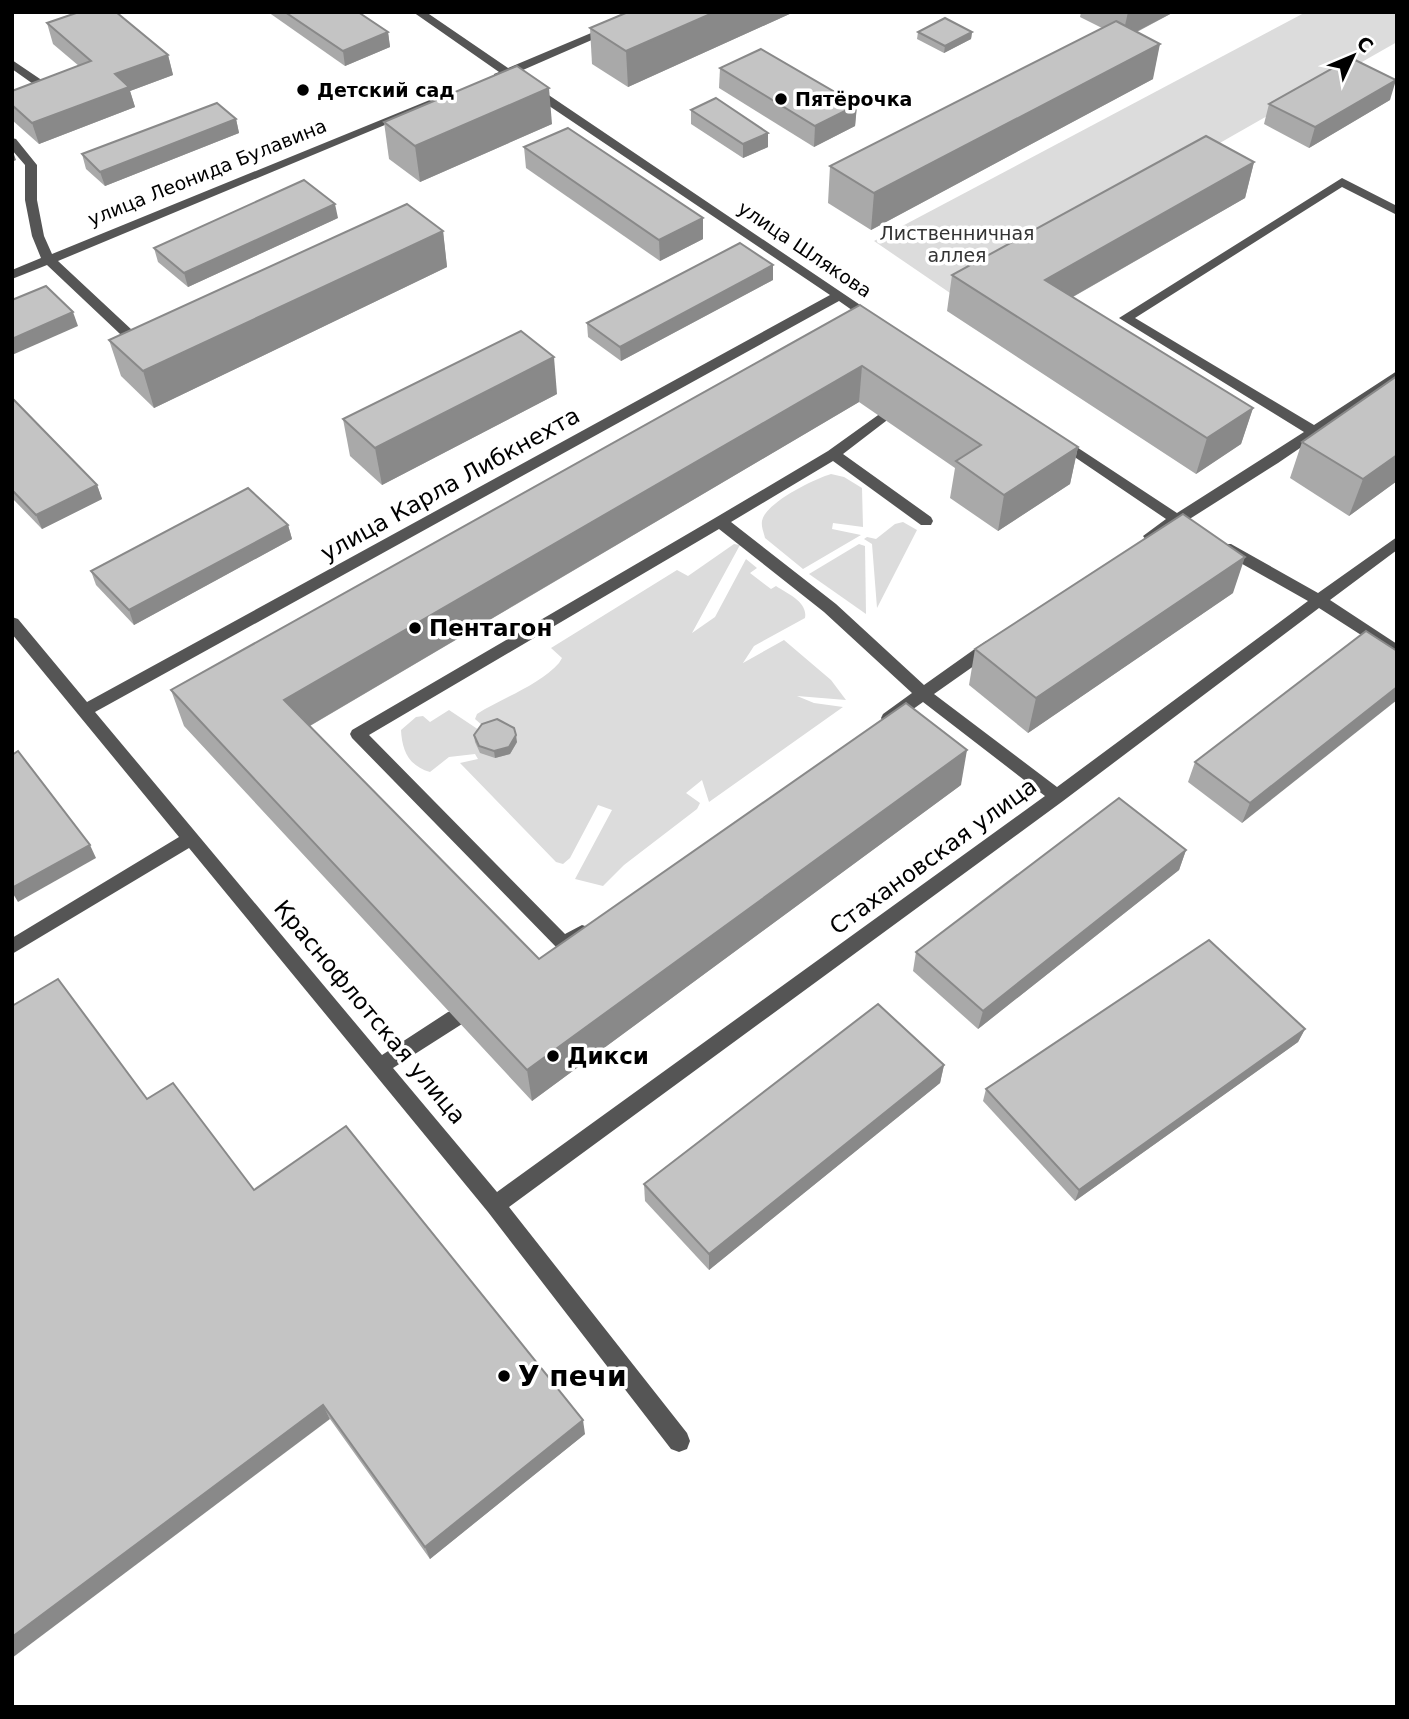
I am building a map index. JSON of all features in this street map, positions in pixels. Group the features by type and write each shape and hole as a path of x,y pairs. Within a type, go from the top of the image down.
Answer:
{"street":[{"name":"улица Шлякова","path":"418,12 883,325"},
{"path":"482,82 651,12"},
{"path":"12,63 42,85 38,92 12,103"},
{"name":"улица Леонида Булавина","path":"12,275 457,92"},
{"path":"12,142 31,165 31,200 38,236 48,259 142,347 155,341"},
{"path":"1314,432 1126,318 1342,182 1397,211"},
{"name":"улица Карла Либкнехта","path":"83,711 839,296"},
{"path":"1133,548 1175,519 1273,460 1397,375"},
{"path":"564,944 358,734 833,454 881,418"},
{"path":"1050,436 1175,519 1317,599 1397,652"},
{"path":"833,454 926,521"},
{"path":"720,522 812,593 923,694 1057,796"},
{"name":"Стахановская улица","path":"495,1205 1057,796 1317,599 1397,542"},
{"name":"Краснофлотская улица","path":"12,623 495,1205 679,1440"},
{"path":"878,726 1003,638"},
{"path":"12,947 192,838"},
{"path":"544,958 598,921"},
{"path":"380,1066 455,1018"}],"green space":[{"name":"Лиственничная аллея","path":"1306,12 1397,12 1397,42 953,295 874,241"},
{"path":"831,474 844,477 862,488 863,527 833,523 832,529 861,535 803,569 765,538 762,521 765,514 781,500 802,486"},
{"path":"903,522 917,530 877,608 872,544 864,539 876,539 895,524"},
{"path":"734,544 740,545 692,633 715,617 746,559 757,568 750,573 771,589 776,586 800,603 805,618 754,646 743,663 784,640 831,680 846,700 797,696 814,703 843,707 709,802 702,780 686,793 700,803 697,809 624,865 603,886 575,879 612,810 598,805 570,858 563,864 556,862 460,763 478,759 475,754 449,757 430,772 417,766 408,757 401,730 416,717 423,716 430,722 449,710 479,730 483,726 475,719 477,714 531,685 559,663 562,658 551,648 677,570 688,576"},
{"path":"859,544 865,546 866,614 809,574"}],"building":[{"path":"79,12 116,12 168,55 115,74 129,87 32,123 12,105 12,91 91,61 47,23"},
{"path":"285,12 358,12 388,32 343,51"},
{"path":"628,12 715,12 626,51 590,28"},
{"path":"945,18 972,32 945,46 918,32"},
{"path":"1116,21 1160,44 874,193 830,166"},
{"path":"761,49 857,105 815,126 720,68"},
{"path":"1351,58 1396,80 1315,127 1269,104"},
{"path":"517,66 549,88 415,146 384,122"},
{"path":"716,98 768,133 743,144 691,110"},
{"path":"217,103 236,119 100,172 82,154"},
{"path":"568,128 703,218 659,240 524,147"},
{"path":"1206,136 1254,162 1045,280 1253,408 1207,438 952,275"},
{"path":"304,180 335,204 184,273 154,248"},
{"path":"407,204 443,231 143,371 109,340"},
{"path":"740,243 773,265 620,347 587,323"},
{"path":"46,286 73,312 12,339 12,300"},
{"path":"860,305 1078,447 1004,495 956,461 981,445 862,366 284,700 539,959 906,703 967,750 527,1070 171,690"},
{"path":"521,331 554,357 375,448 343,419"},
{"path":"1397,376 1397,455 1363,479 1302,442"},
{"path":"14,400 97,485 36,515 12,490"},
{"path":"248,488 288,525 129,610 91,571"},
{"path":"1183,514 1245,557 1036,698 975,649"},
{"path":"1366,631 1397,651 1397,687 1250,803 1195,762"},
{"path":"497,719 514,728 516,735 509,747 494,751 479,746 474,735 482,724"},
{"path":"18,751 90,845 12,888 12,755"},
{"path":"1119,798 1186,850 983,1011 916,952"},
{"path":"1209,940 1305,1029 1079,1190 986,1089"},
{"path":"58,979 147,1099 173,1083 254,1190 346,1126 583,1420 425,1547 323,1405 12,1637 12,1006"},
{"path":"878,1004 944,1065 709,1254 644,1184"}],"place":[{"name":"Детский сад","path":"303,90"},
{"name":"Пятёрочка","path":"781,99"},
{"name":"Пентагон","path":"415,628"},
{"name":"Дикси","path":"553,1056"},
{"name":"У печи","path":"504,1376"}]}
